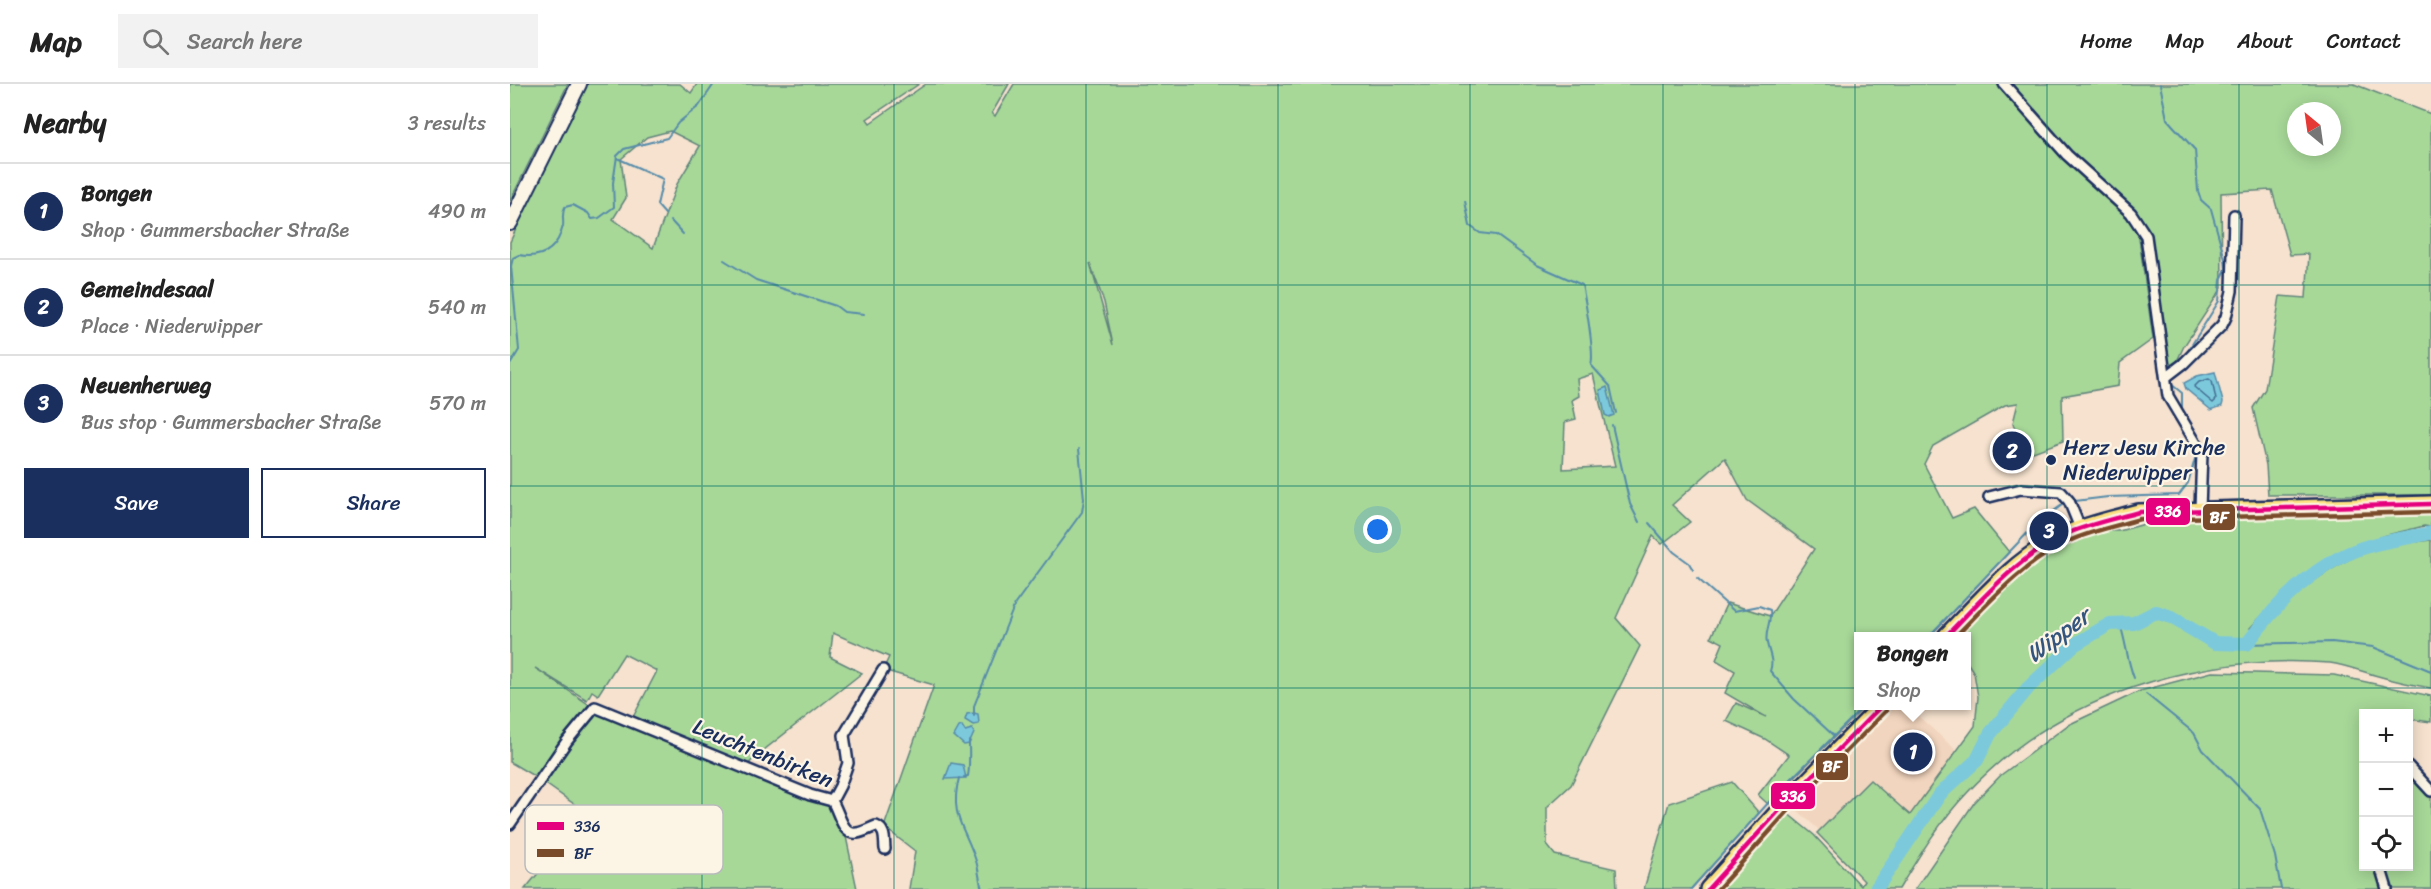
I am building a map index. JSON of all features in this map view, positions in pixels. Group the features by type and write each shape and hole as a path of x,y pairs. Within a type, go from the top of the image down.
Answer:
{"main road":[{"path":"510,223 579,84"},
{"path":"1950,632 1995,585 2020,563 2050,542 2080,528 2139,512 2431,504"},
{"path":"1708,889 1784,805 1876,710"}],"street":[{"path":"2004,84 2067,155 2137,219 2149,244 2168,396 2202,453 2200,509"},
{"path":"2166,377 2183,364 2222,325 2226,317 2232,291 2234,215"},
{"path":"1989,497 2021,489 2061,492 2068,501 2080,528"},
{"path":"832,801 848,763 844,735 883,670"},
{"name":"Leuchtenbirken","path":"510,824 567,741 595,707 810,795 832,801 839,811 844,827 849,832 858,833 876,826 880,828 884,833 885,849"},
{"path":"2413,771 2431,791"},
{"path":"2381,871 2387,889"}],"shaded area":[{"path":"1887,710 1911,710 1957,751 1910,815 1870,780 1820,831 1795,808"}],"green space":[{"path":"510,84 568,84 510,201"},
{"path":"586,84 680,84 691,93 697,84 919,84 867,119 870,123 926,84 1009,84 992,113 995,116 1014,84 2001,84 2128,214 2138,231 2153,339 2120,363 2118,386 2062,396 2063,441 2025,455 2013,423 2018,403 2005,405 1933,446 1924,464 1952,518 1974,509 2009,552 1934,632 1854,632 1854,710 1861,710 1768,804 1758,795 1789,755 1765,739 1726,721 1736,703 1766,717 1725,693 1735,671 1716,660 1723,643 1711,637 1727,603 1770,616 1814,549 1747,500 1725,458 1672,505 1690,522 1662,544 1653,536 1616,618 1640,646 1571,785 1547,807 1547,845 1555,855 1616,869 1617,889 909,889 915,851 884,827 934,685 883,670 889,657 833,633 830,657 862,673 755,757 745,768 631,721 657,671 624,654 598,695 592,691 587,700 535,668 591,706 537,778 510,762 510,242 571,111","holes":["670,131 700,146 677,184 653,248 613,219 626,198 621,159 647,137","1090,263 1104,302 1113,345","1593,374 1615,466 1563,469 1565,422 1576,419 1572,400 1579,396 1577,379"]},
{"path":"2008,84 2354,84 2431,114 2431,495 2268,495 2266,465 2253,408 2265,389 2280,296 2306,298 2309,254 2290,255 2272,190 2221,193 2222,288 2184,346 2177,361 2167,367 2149,233 2137,213 2069,153"},
{"path":"2267,512 2431,512 2431,527 2424,526 2370,540 2352,547 2320,566 2290,589 2250,628 2261,632 2283,606 2298,593 2348,560 2380,548 2431,540 2431,688 2330,663 2280,662 2230,665 2181,674 2133,688 2087,706 2044,730 2003,759 1967,793 1948,815 1899,889 1716,889 1787,813 1814,835 1861,886 1864,881 1817,833 1870,780 1910,815 1975,726 1978,697 1971,668 1971,632 1958,632 2001,586 2059,549 2103,531 2119,531 2141,525 2151,518"},
{"path":"2212,672 2334,675 2431,696 2431,722 2413,720 2413,709 2359,709 2359,871 2380,871 2386,889 1915,889 1974,803 2001,775 2068,725 2140,691"},
{"path":"596,713 606,714 829,804 844,827 857,889 525,889 538,874 723,874 723,805 575,805 543,782 568,742"},
{"path":"2413,773 2431,797 2431,889 2391,889 2385,871 2413,871"},
{"path":"1732,782 1759,813 1691,889 1644,889 1669,803"}],"water":[{"path":"2215,372 2223,402 2222,406 2211,410 2186,389 2184,383 2197,376"},
{"path":"1607,387 1614,415 1609,417 1605,415 1600,390"},
{"path":"967,714 978,714 979,724 973,725 965,720"},
{"path":"962,726 965,731 972,729 974,733 969,744 964,745 954,736"},
{"path":"951,763 963,765 966,778 945,779"}],"waterway":[{"path":"510,365 519,350 511,266 513,258 519,255 535,256 553,247 563,226 565,207 573,205 588,213 592,219 599,218 614,207 613,183 617,156 624,149 667,138 678,123 699,106 714,84"},
{"path":"2160,84 2167,119 2195,150 2198,191 2201,200 2211,209 2226,269 2221,280 2219,301 2186,354"},
{"path":"617,158 663,179 657,205 665,214"},
{"path":"1465,201 1470,226 1480,233 1496,235 1537,265 1582,285 1591,339 1591,365 1610,386 1616,413"},
{"path":"671,221 683,234"},
{"path":"724,260 756,280 836,306 844,312 864,314"},
{"path":"2173,376 2171,384 2182,393 2182,412 2197,434"},
{"path":"1612,425 1630,504 1639,522"},
{"path":"974,716 974,706 1015,604 1082,512 1084,499 1079,449"},
{"path":"2075,501 2108,497 2179,495 2188,483 2195,459"},
{"path":"1933,632 2036,524 2062,505"},
{"path":"1649,523 1674,552 1689,563 1693,570"},
{"name":"Wipper","path":"1876,889 1940,794 1977,760 1990,734 2028,688 2074,645 2110,624 2134,623 2156,612 2171,617 2215,643 2247,644 2286,597 2335,560 2372,545 2431,533"},
{"path":"1697,578 1734,611 1759,606 1770,610 1766,639 1771,660 1770,671 1794,699 1834,736"},
{"path":"2120,624 2134,678"},
{"path":"2247,644 2332,642 2373,647 2431,671"},
{"path":"2146,694 2194,733 2203,750 2260,809 2275,856 2281,889"},
{"path":"1691,889 1778,792 1860,710"},
{"path":"964,777 968,776 969,772 969,741"},
{"path":"959,778 956,791 957,812 976,861 982,889"}],"transit line":[{"name":"336","path":"1950,632 2001,580 2031,555 2064,535 2101,522 2139,512 2431,504"},
{"name":"BF","path":"1960,632 2008,583 2037,560 2086,534 2140,519 2431,512"},
{"name":"336","path":"1708,889 1784,805 1877,710"},
{"name":"BF","path":"1718,889 1789,810 1886,711"}],"place":[{"name":"Gemeindesaal","path":"2012,451"},
{"name":"Herz Jesu Kirche Niederwipper","path":"2051,460"},
{"name":"Neuenherweg","path":"2049,531"},
{"name":"Bongen","path":"1913,752"}]}
